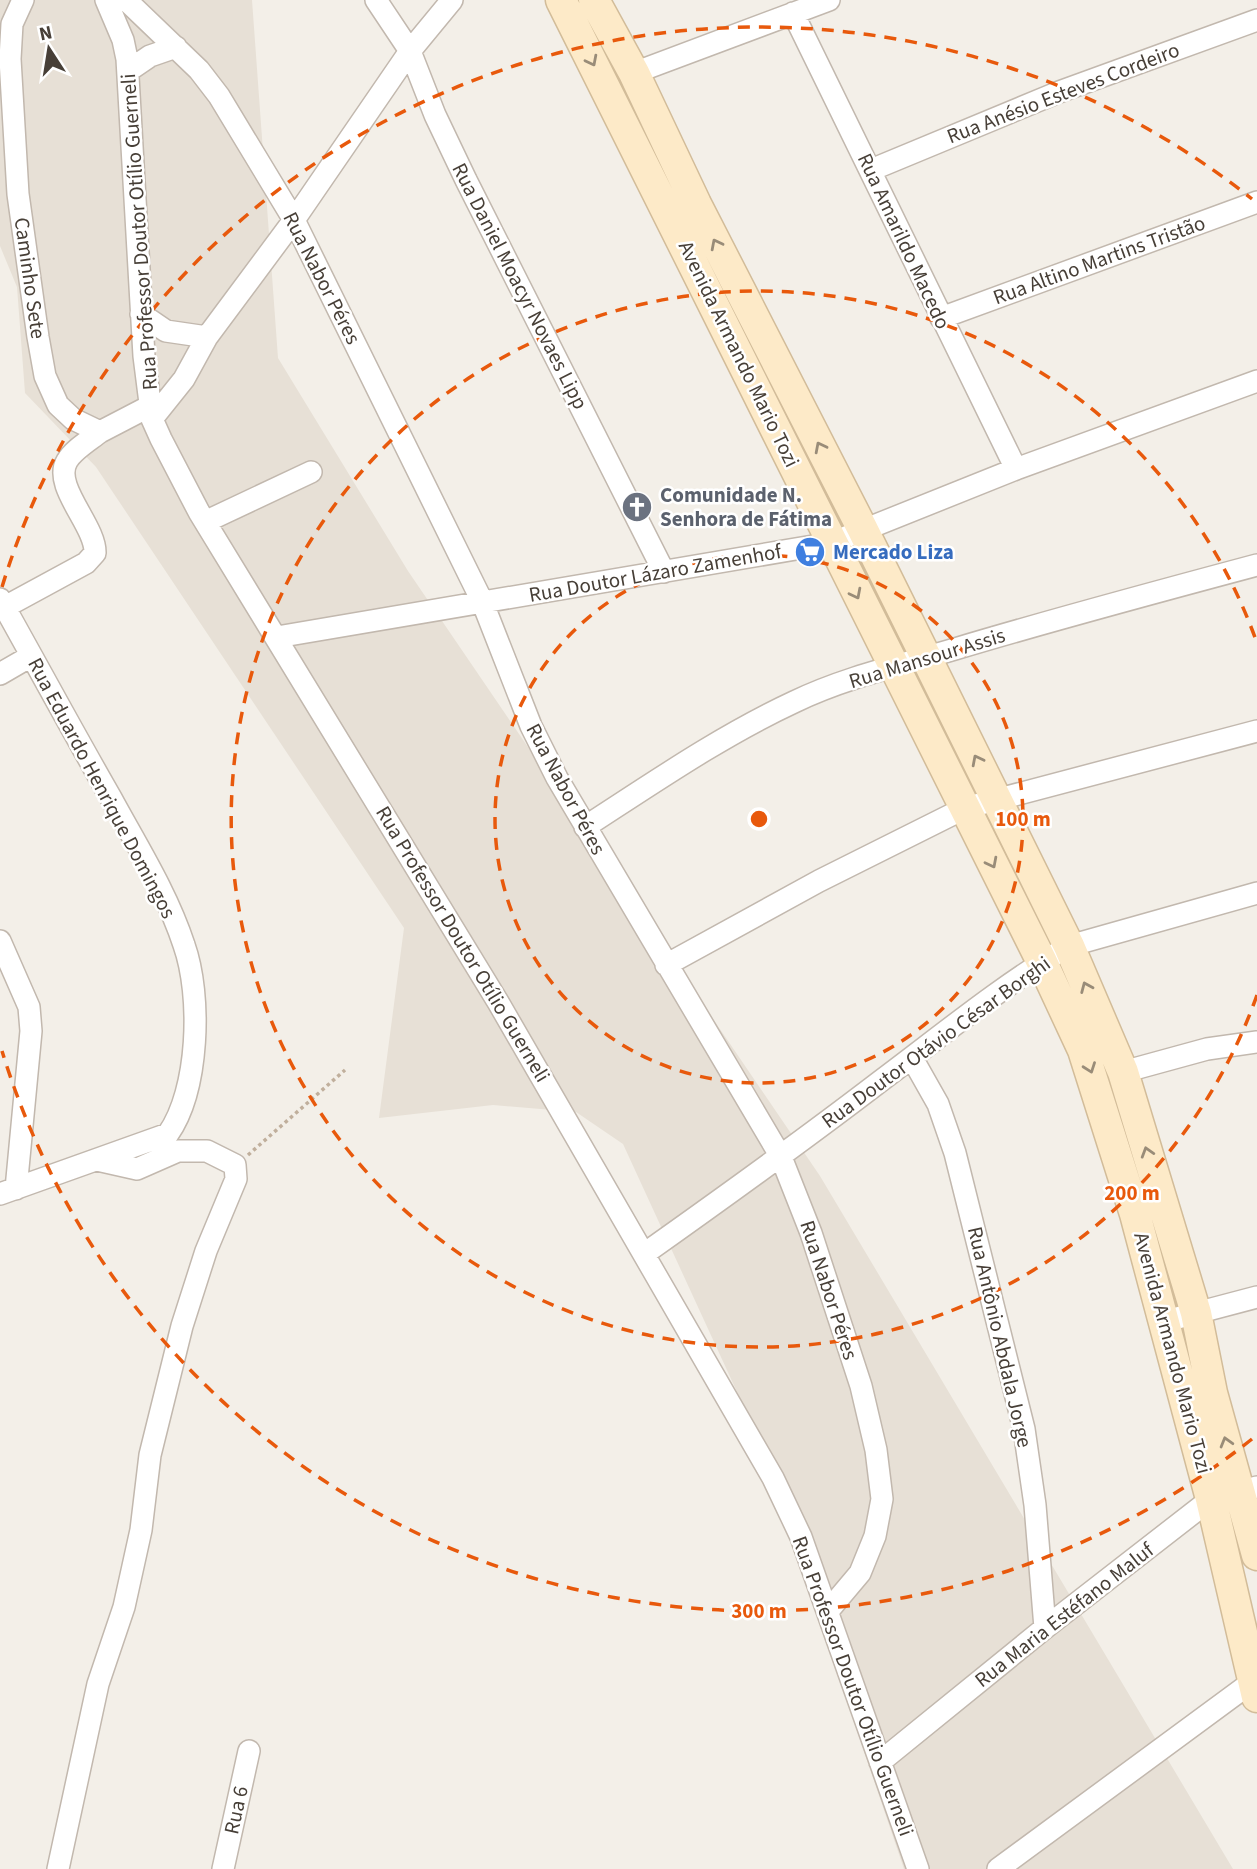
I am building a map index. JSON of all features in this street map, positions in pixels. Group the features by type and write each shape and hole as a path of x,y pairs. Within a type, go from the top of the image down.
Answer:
{"street":[{"name":"Caminho Sete","path":"23,0 12,24 9,200 51,393 58,405 73,419 100,432"},
{"name":"Rua Professor Doutor Otílio Guerneli","path":"106,0 123,40 128,71 141,314 151,412 207,521 476,966 773,1478 801,1537 918,1869"},
{"name":"Rua Nabor Péres","path":"126,0 176,47 219,96 294,220 482,601 531,726 585,827 781,1157 811,1233 861,1386 876,1450 882,1499 875,1536 860,1573 828,1611"},
{"name":"Rua Daniel Moacyr Novaes Lipp","path":"376,0 410,51 435,115 466,180 664,572"},
{"path":"2,603 86,563 95,553 93,538 64,480 63,468 68,458 100,432 151,412 184,379 207,337 294,220 410,51 452,0"},
{"name":"Avenida Armando Mario Tozi","path":"561,0 1042,962 1083,1050 1104,1108 1166,1321 1212,1499 1255,1690"},
{"name":"Avenida Armando Mario Tozi","path":"594,0 634,73 696,204 862,528 996,798 1069,946 1123,1072 1196,1313 1212,1392 1249,1489 1257,1555"},
{"path":"634,73 829,0"},
{"name":"Rua Amarildo Macedo","path":"793,13 1016,469"},
{"name":"Rua Anésio Esteves Cordeiro","path":"870,170 1059,92 1257,20"},
{"path":"128,71 150,56 176,47"},
{"name":"Rua Altino Martins Tristão","path":"941,318 1257,202"},
{"path":"141,314 166,331 207,337"},
{"name":"Rua Doutor Lázaro Zamenhof","path":"277,637 831,543 862,528 1016,469 1257,381"},
{"path":"207,521 311,472"},
{"name":"Rua Mansour Assis","path":"585,827 719,742 795,701 892,664 926,658 1093,608 1257,565"},
{"name":"Rua Eduardo Henrique Domingos","path":"2,603 158,882 184,945 197,1007 181,1115 168,1134 8,1192"},
{"path":"0,674 31,656"},
{"path":"666,965 819,881 965,808 1257,731"},
{"name":"Rua Doutor Otávio César Borghi","path":"645,1254 781,1157 1042,962 1069,946 1257,893"},
{"path":"0,941 30,1007 31,1031 8,1192"},
{"path":"1123,1072 1207,1049 1257,1042"},
{"name":"Rua Antônio Abdala Jorge","path":"912,1058 938,1104 955,1153 1024,1429 1035,1506 1045,1628"},
{"path":"58,1869 98,1684 124,1607 141,1530 150,1455 182,1326 206,1251 236,1179 235,1165 207,1151 178,1151 137,1168 97,1160"},
{"path":"1166,1321 1257,1297"},
{"name":"Rua Maria Estéfano Maluf","path":"880,1762 1045,1628 1212,1499 1249,1489"},
{"path":"998,1869 1255,1690"},
{"name":"Rua 6","path":"223,1869 249,1751"}],"path":[{"path":"235,1165 345,1070"}],"shaded area":[{"path":"0,0 252,0 278,358 408,571 820,1176 1233,1869 904,1869 755,1431 623,1144 576,1112 493,1105 379,1118 404,928 96,467 25,393 17,287 0,246"}],"place":[{"name":"Comunidade N. Senhora de Fátima","path":"637,507"},
{"name":"Mercado Liza","path":"810,552"}]}
